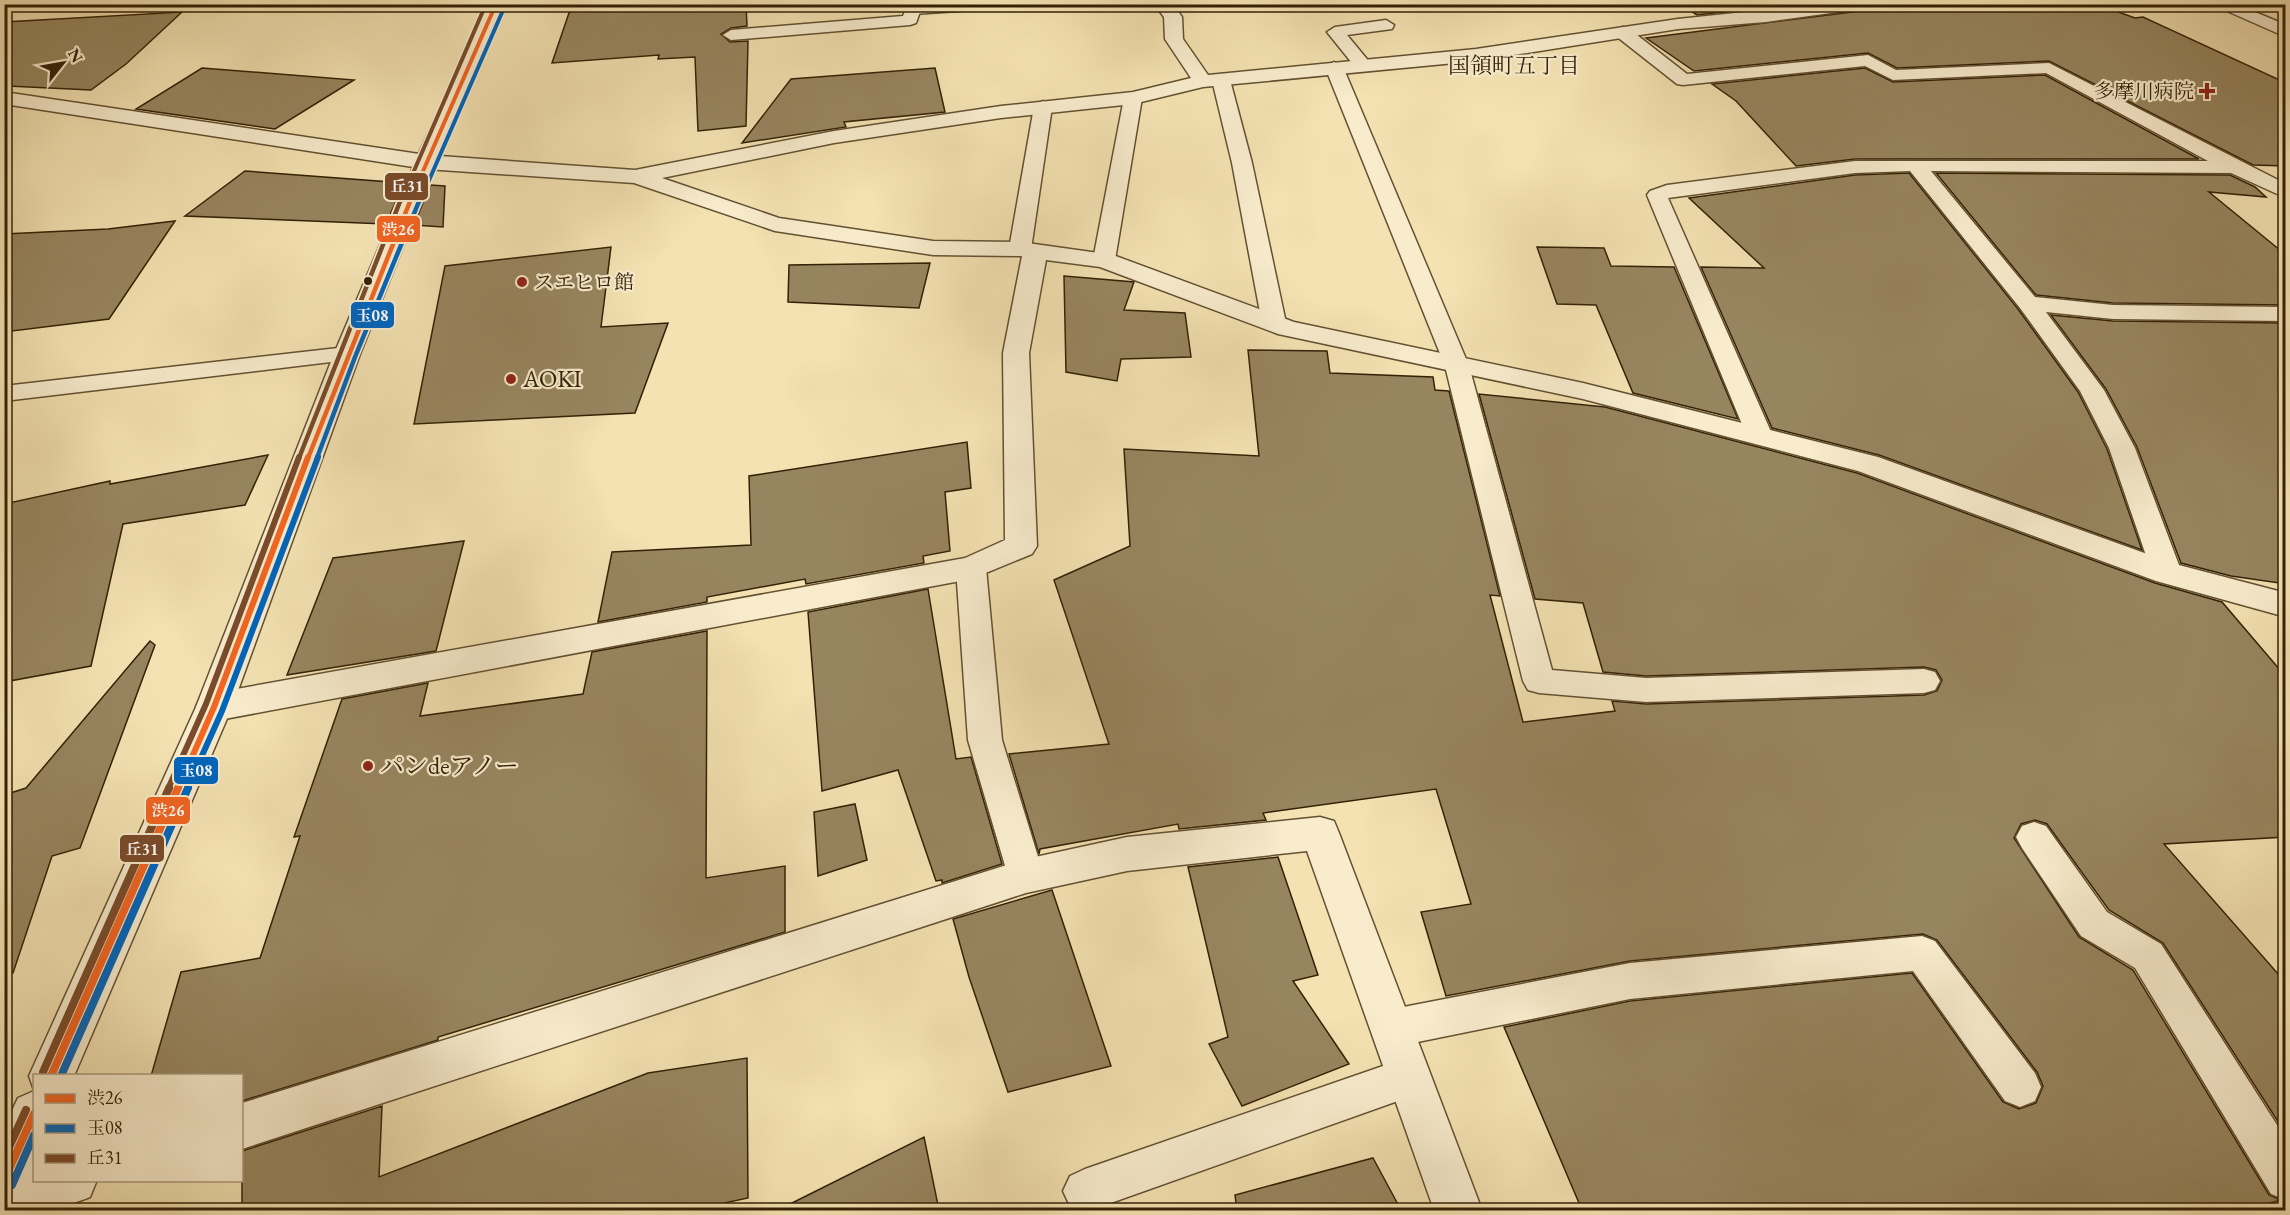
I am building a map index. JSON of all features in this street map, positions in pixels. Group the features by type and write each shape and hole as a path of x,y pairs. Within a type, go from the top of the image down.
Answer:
{"street":[{"path":"52,1074 214,707 347,354 426,162 496,4"},
{"path":"912,7 988,4"},
{"path":"1163,4 1173,17 1174,39 1212,80"},
{"path":"2220,4 2286,32"},
{"path":"1658,11 1678,24"},
{"path":"637,177 834,137 1043,107 1133,98 1212,80 1476,55 1678,24"},
{"path":"4,98 426,162 637,177 775,224 933,248 1027,251 1104,260 1287,328 1583,391 1759,434 1868,464 2167,573 2286,605"},
{"path":"214,707 970,568 1021,546 1016,353 1027,251"},
{"path":"243,1126 1026,876 1128,854 1320,832 1458,1210"},
{"path":"4,1181 33,1116"},
{"path":"4,1202 67,1182"}],"lane":[{"path":"1678,24 1766,17 1860,4"},
{"path":"731,35 910,20 912,7"},
{"path":"1362,64 1335,32 1386,25"},
{"path":"1622,32 1683,80 1868,60 1893,75 2049,68 2286,192"},
{"path":"1334,67 1457,366 1539,681 1646,690 1924,681"},
{"path":"1212,80 1242,163 1274,323"},
{"path":"1104,260 1133,98"},
{"path":"1027,251 1043,107"},
{"path":"1759,434 1657,195 1667,190 1802,173 1914,165 2235,167"},
{"path":"1914,165 2028,303 2097,400 2122,448 2167,573"},
{"path":"2028,303 2113,312 2286,314"},
{"path":"4,394 347,354"},
{"path":"970,568 984,740 1026,876"},
{"path":"2034,837 2094,924 2148,956 2286,1179"},
{"path":"1393,1028 1630,981 1922,953 2020,1087"},
{"path":"1086,1191 1410,1077"}],"building":[{"path":"572,4 746,4 747,26 731,28 721,34 730,42 748,41 746,126 698,131 695,57 658,59 659,55 552,63"},
{"path":"1680,4 1795,4 1697,15"},
{"path":"1870,4 2096,4 2135,18 2143,17 2286,83 2286,166 2253,165 2049,61 1897,68 1868,53 1694,71 1646,38 1860,11"},
{"path":"182,12 126,64 91,90 8,86 4,67 4,22"},
{"path":"202,68 354,80 275,129 136,109"},
{"path":"935,68 945,112 844,122 846,127 742,143 791,79"},
{"path":"1865,68 1893,82 2045,75 2199,159 1855,159 1796,166 1736,101 1712,84"},
{"path":"245,171 404,183 386,224 185,216"},
{"path":"1909,173 2018,309 2078,392 2107,449 2142,550 1879,455 1772,428 1701,267 1764,268 1689,198 1855,175"},
{"path":"1936,173 2230,175 2255,187 2266,197 2209,192 2286,255 2286,305 2113,303 2036,295"},
{"path":"430,185 445,186 443,227 414,225"},
{"path":"175,221 109,319 4,332 4,234 108,229"},
{"path":"611,247 601,327 668,323 635,413 414,424 445,266"},
{"path":"1537,247 1604,248 1611,266 1674,267 1738,419 1633,393 1596,305 1557,304"},
{"path":"930,263 919,308 788,302 789,265"},
{"path":"1064,276 1134,282 1124,310 1185,313 1191,357 1121,359 1117,381 1066,372"},
{"path":"2051,315 2113,321 2286,323 2286,584 2231,576 2181,563 2137,447 2106,389"},
{"path":"1248,350 1327,351 1330,373 1433,377 1435,390 1449,391 1500,596 1490,595 1523,722 1615,711 1612,701 1646,704 1924,695 1937,691 1942,680 1936,670 1924,667 1646,676 1603,672 1583,603 1535,599 1479,394 1605,407 1857,473 2155,583 2222,602 2286,677 2286,837 2164,844 2286,983 2286,1134 2163,943 2109,910 2047,824 2035,820 2021,824 2014,838 2079,937 2133,970 2269,1195 2281,1200 2247,1210 1582,1210 1504,1027 1630,1001 1912,973 2003,1102 2019,1109 2036,1103 2043,1086 2037,1072 1937,940 1923,934 1630,961 1446,996 1421,912 1471,904 1436,789 1263,813 1266,820 1179,829 1178,824 1040,849 1039,854 1009,754 1109,744 1054,580 1130,546 1124,449 1259,456"},
{"path":"967,442 971,488 945,492 950,551 923,556 924,563 806,584 805,579 707,597 707,602 598,622 612,552 751,545 749,476"},
{"path":"268,455 245,505 123,524 91,666 4,682 4,504 110,481 110,484"},
{"path":"464,541 436,651 287,675 333,558"},
{"path":"928,589 956,759 971,757 1002,864 942,883 942,880 936,881 898,770 822,791 808,612"},
{"path":"707,631 706,878 785,866 785,932 438,1037 438,1040 243,1101 243,1074 152,1074 181,972 260,958 300,836 294,837 342,699 428,683 420,716 583,694 592,652"},
{"path":"150,641 155,645 80,848 52,856 13,973 4,972 4,795 26,788"},
{"path":"855,804 867,860 818,876 814,812"},
{"path":"1278,857 1318,975 1293,981 1349,1064 1242,1106 1209,1044 1228,1037 1188,867"},
{"path":"1052,890 1111,1066 1008,1092 969,977 953,919"},
{"path":"747,1058 748,1198 692,1210 242,1210 243,1151 382,1106 379,1177 648,1073"},
{"path":"924,1137 939,1210 778,1210"},
{"path":"1373,1158 1401,1210 1237,1210 1235,1195"}],"transit line":[{"name":"丘31","path":"43,1072 206,704 339,351 418,159 486,4"},
{"name":"渋26","path":"52,1074 214,707 347,354 426,162 496,4"},
{"name":"玉08","path":"62,1074 222,711 355,357 434,166 504,8"},
{"name":"丘31","path":"4,1158 26,1110"},
{"name":"渋26","path":"4,1180 33,1116"},
{"name":"玉08","path":"12,1185 33,1137"}],"place":[{"name":"多摩川病院","path":"2207,91"},
{"name":"スエヒロ館","path":"522,282"},
{"name":"AOKI","path":"511,379"},
{"name":"パンdeアノー","path":"368,766"}],"district":[{"name":"国領町五丁目","path":"1514,65"}]}
